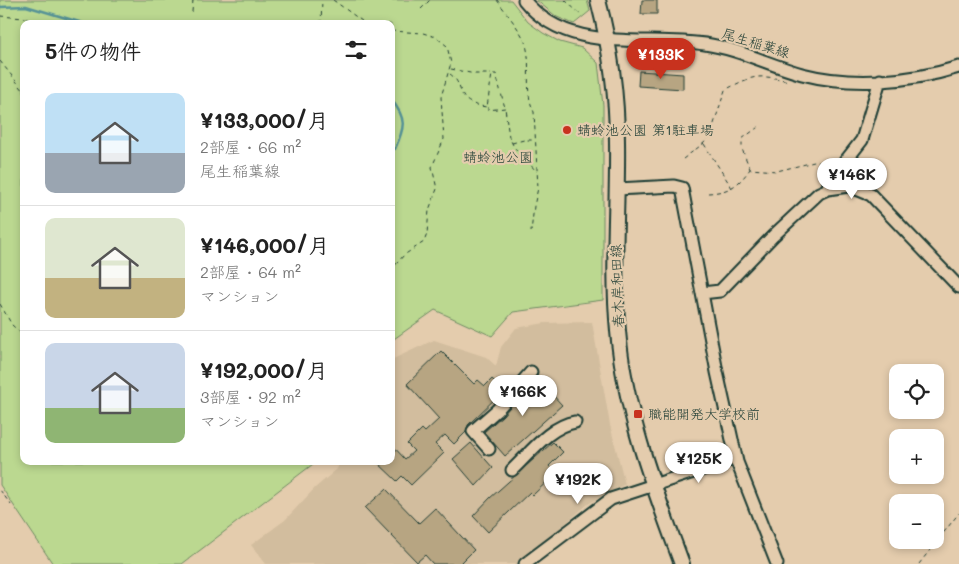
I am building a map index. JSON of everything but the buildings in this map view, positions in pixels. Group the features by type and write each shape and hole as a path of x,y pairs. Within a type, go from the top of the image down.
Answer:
{"main road":[{"name":"春木岸和田線","path":"598,0 608,39 615,98 617,189 614,262 620,347 637,435 682,564"}],"street":[{"name":"尾生稲葉線","path":"524,0 547,22 561,30 586,37 673,40 705,44 742,52 818,78 880,80 928,76 959,67"},
{"path":"828,189 829,182 862,140 880,80"},
{"path":"617,189 674,186 682,188 736,458 777,564"},
{"path":"702,293 720,291 808,203 828,189 849,186 872,195 959,287"},
{"path":"489,449 472,431 497,410 531,372"},
{"path":"512,470 547,436 568,423 575,422"},
{"path":"525,564 599,506 622,494 736,458"}],"path":[{"path":"192,12 193,0"},
{"path":"321,20 322,0"},
{"path":"333,0 360,20"},
{"path":"421,9 430,0"},
{"path":"497,0 525,42 530,102 534,112 538,188 531,232"},
{"path":"566,0 582,16"},
{"path":"0,16 31,20"},
{"path":"395,31 422,33 436,37 450,52 449,74 441,97 444,139 432,167 437,189 428,215 427,234 424,242 404,255 395,265"},
{"path":"0,61 20,86"},
{"path":"450,68 475,74 496,74 505,108 507,131 512,144 537,172"},
{"path":"449,74 453,76 465,99 474,104 488,107 488,110 505,108"},
{"path":"488,107 492,74"},
{"path":"683,159 704,143 714,126 725,90 750,77 758,76 796,82"},
{"path":"708,193 721,192 741,183 750,169 749,162 742,149 742,139 761,125"},
{"path":"512,144 524,140 536,140"},
{"path":"704,143 732,188"},
{"path":"750,169 777,171 814,162 826,162 842,166"},
{"path":"0,304 12,326 20,333"},
{"path":"0,490 11,505"},
{"path":"919,564 959,513"}],"shaded area":[{"path":"592,322 610,425 625,484 588,504 518,564 266,564 251,545 285,520 315,488 337,469 338,465 395,465 395,358 434,340 486,357 496,366 501,347 516,328 545,323"}],"green space":[{"name":"蜻蛉池公園","path":"0,0 511,0 528,22 543,33 560,42 582,48 598,63 603,105 603,300 513,312 492,336 435,310 395,338 395,20 20,20 20,465 312,465 182,564 53,564 0,485"},
{"path":"536,0 587,0 590,11 574,24 557,17"}],"waterway":[{"path":"0,7 26,6 73,20"},
{"path":"395,105 400,112 403,123 401,135 395,149"}],"place":[{"name":"蜻蛉池公園 第1駐車場","path":"567,130"},
{"name":"職能開発大学校前","path":"638,414"}]}
